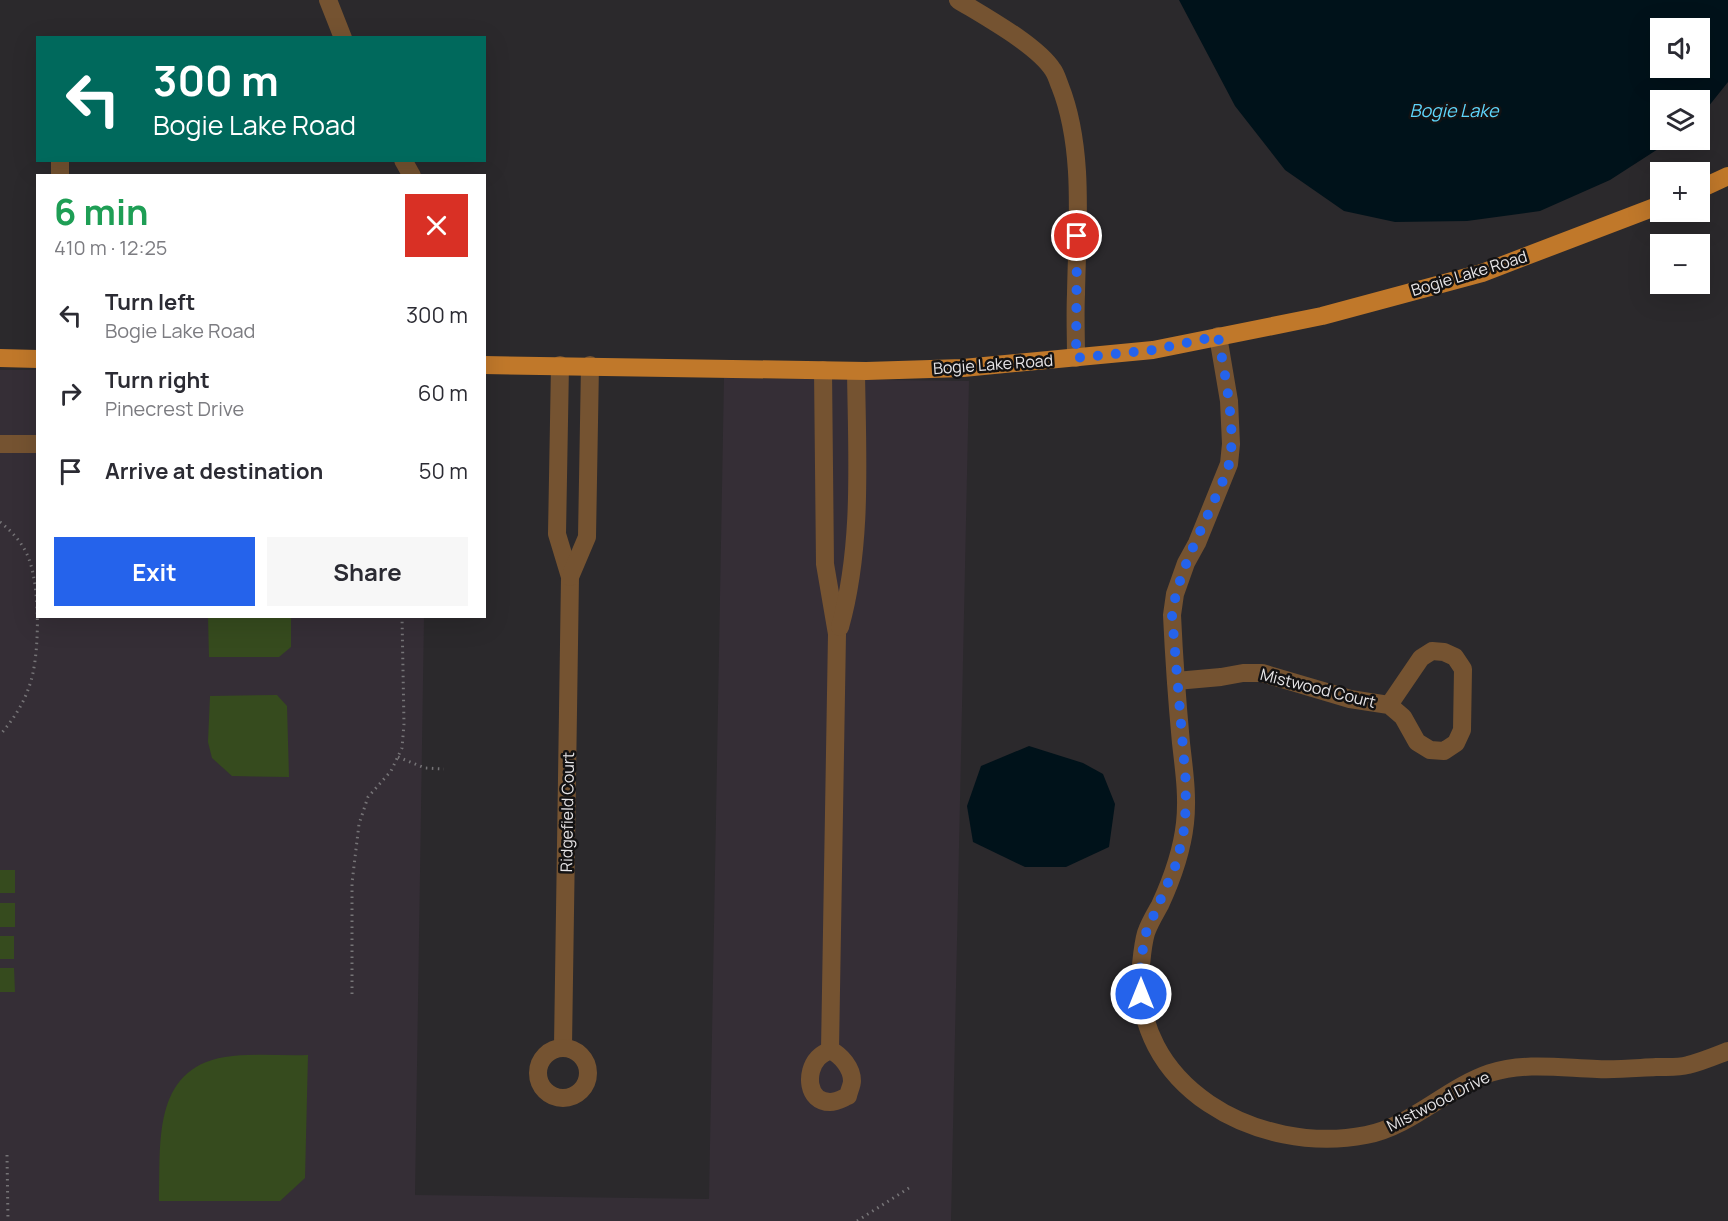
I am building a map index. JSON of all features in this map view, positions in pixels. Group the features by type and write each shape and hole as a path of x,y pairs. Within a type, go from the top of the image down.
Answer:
{"main road":[{"path":"1710,184 1728,176"},
{"name":"Bogie Lake Road","path":"486,365 856,371 963,368 1153,350 1322,316 1482,273 1650,210"},
{"path":"0,357 36,359"}],"street":[{"path":"328,0 342,36"},
{"path":"958,0 1037,53 1054,70 1064,95 1071,122 1075,156 1078,216 1076,358"},
{"name":"Mistwood Drive","path":"1218,336 1229,401 1231,444 1229,464 1197,543 1186,563 1175,594 1172,615 1186,784 1185,825 1177,862 1145,935 1140,968 1141,994 1155,1046 1184,1084 1205,1103 1262,1129 1286,1135 1334,1139 1368,1134 1395,1125 1465,1084 1491,1073 1548,1066 1599,1069 1686,1066 1728,1051"},
{"name":"Ridgefield Court","path":"560,365 557,534 570,577 563,1046"},
{"name":"Ridgefield Court","path":"570,577 587,537 590,365"},
{"path":"823,370 826,486 825,564 837,634 830,1050"},
{"path":"837,634 846,605 852,569 856,486 856,371"},
{"path":"0,444 36,444"},
{"path":"826,486 856,486"},
{"name":"Mistwood Court","path":"1176,681 1262,673 1350,699 1389,705 1403,717 1417,742 1430,750 1444,751 1456,743 1462,730 1463,669 1455,657 1444,652 1432,651 1421,658 1389,705"}],"path":[{"path":"0,522 16,536 30,562 34,578 36,620 35,665 29,688 22,703 0,735"},
{"path":"352,994 352,883 359,824 368,797 391,771 402,748 404,724 402,618"},
{"path":"398,757 425,768 444,769"},
{"path":"7,1155 8,1221"},
{"path":"857,1221 909,1188"}],"shaded area":[{"path":"0,370 36,370 36,618 424,618 415,1195 709,1199 724,378 969,381 951,1221 0,1221"}],"green space":[{"path":"208,618 291,618 291,647 279,657 209,657"},
{"path":"277,695 287,706 289,777 232,776 212,758 208,742 210,696"},
{"path":"0,870 15,870 15,893 0,893"},
{"path":"0,903 15,903 15,927 0,927"},
{"path":"0,936 14,936 14,959 0,959"},
{"path":"0,968 14,968 15,992 0,992"},
{"path":"308,1055 305,1178 280,1201 159,1201 161,1134 165,1112 172,1093 184,1077 201,1064 225,1057"}],"water":[{"name":"Bogie Lake","path":"1179,0 1728,0 1728,82 1710,104 1710,90 1650,90 1650,150 1656,150 1610,180 1540,211 1467,221 1395,222 1344,211 1285,170 1235,106"},
{"path":"1029,746 1083,763 1103,774 1115,804 1109,847 1066,867 1025,867 973,842 967,806 981,766"}],"route":[{"path":"1077,236 1076,358 1153,350 1218,336 1229,401 1231,444 1229,464 1175,594 1172,615 1173,646 1187,802 1185,825 1177,862 1161,903 1145,935 1140,968 1141,994"}]}
